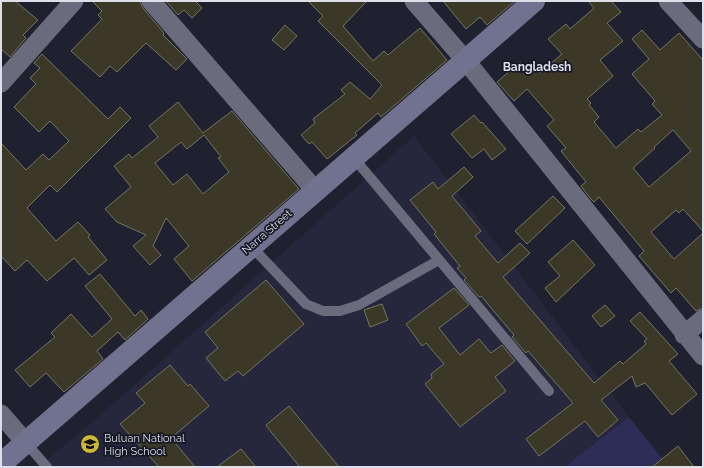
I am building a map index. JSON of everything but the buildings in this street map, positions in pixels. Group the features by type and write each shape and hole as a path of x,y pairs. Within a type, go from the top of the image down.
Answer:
{"street":[{"path":"1,83 74,1"},
{"path":"151,1 315,190"},
{"path":"414,1 466,61 684,335 703,356"},
{"name":"Narra Street","path":"1,464 534,1"},
{"path":"668,1 703,39"},
{"path":"684,335 703,319"},
{"path":"1,414 26,443"}],"lane":[{"path":"354,157 549,391"},
{"path":"251,246 306,304 323,311 340,311 359,305 439,260"},
{"path":"26,443 47,467"}],"shaded area":[{"path":"414,136 629,417 564,467 39,467 94,421"},
{"path":"629,417 669,467 564,467"}],"place":[{"name":"Buluan National High School","path":"90,444"}],"district":[{"name":"Bangladesh","path":"537,67"}]}
